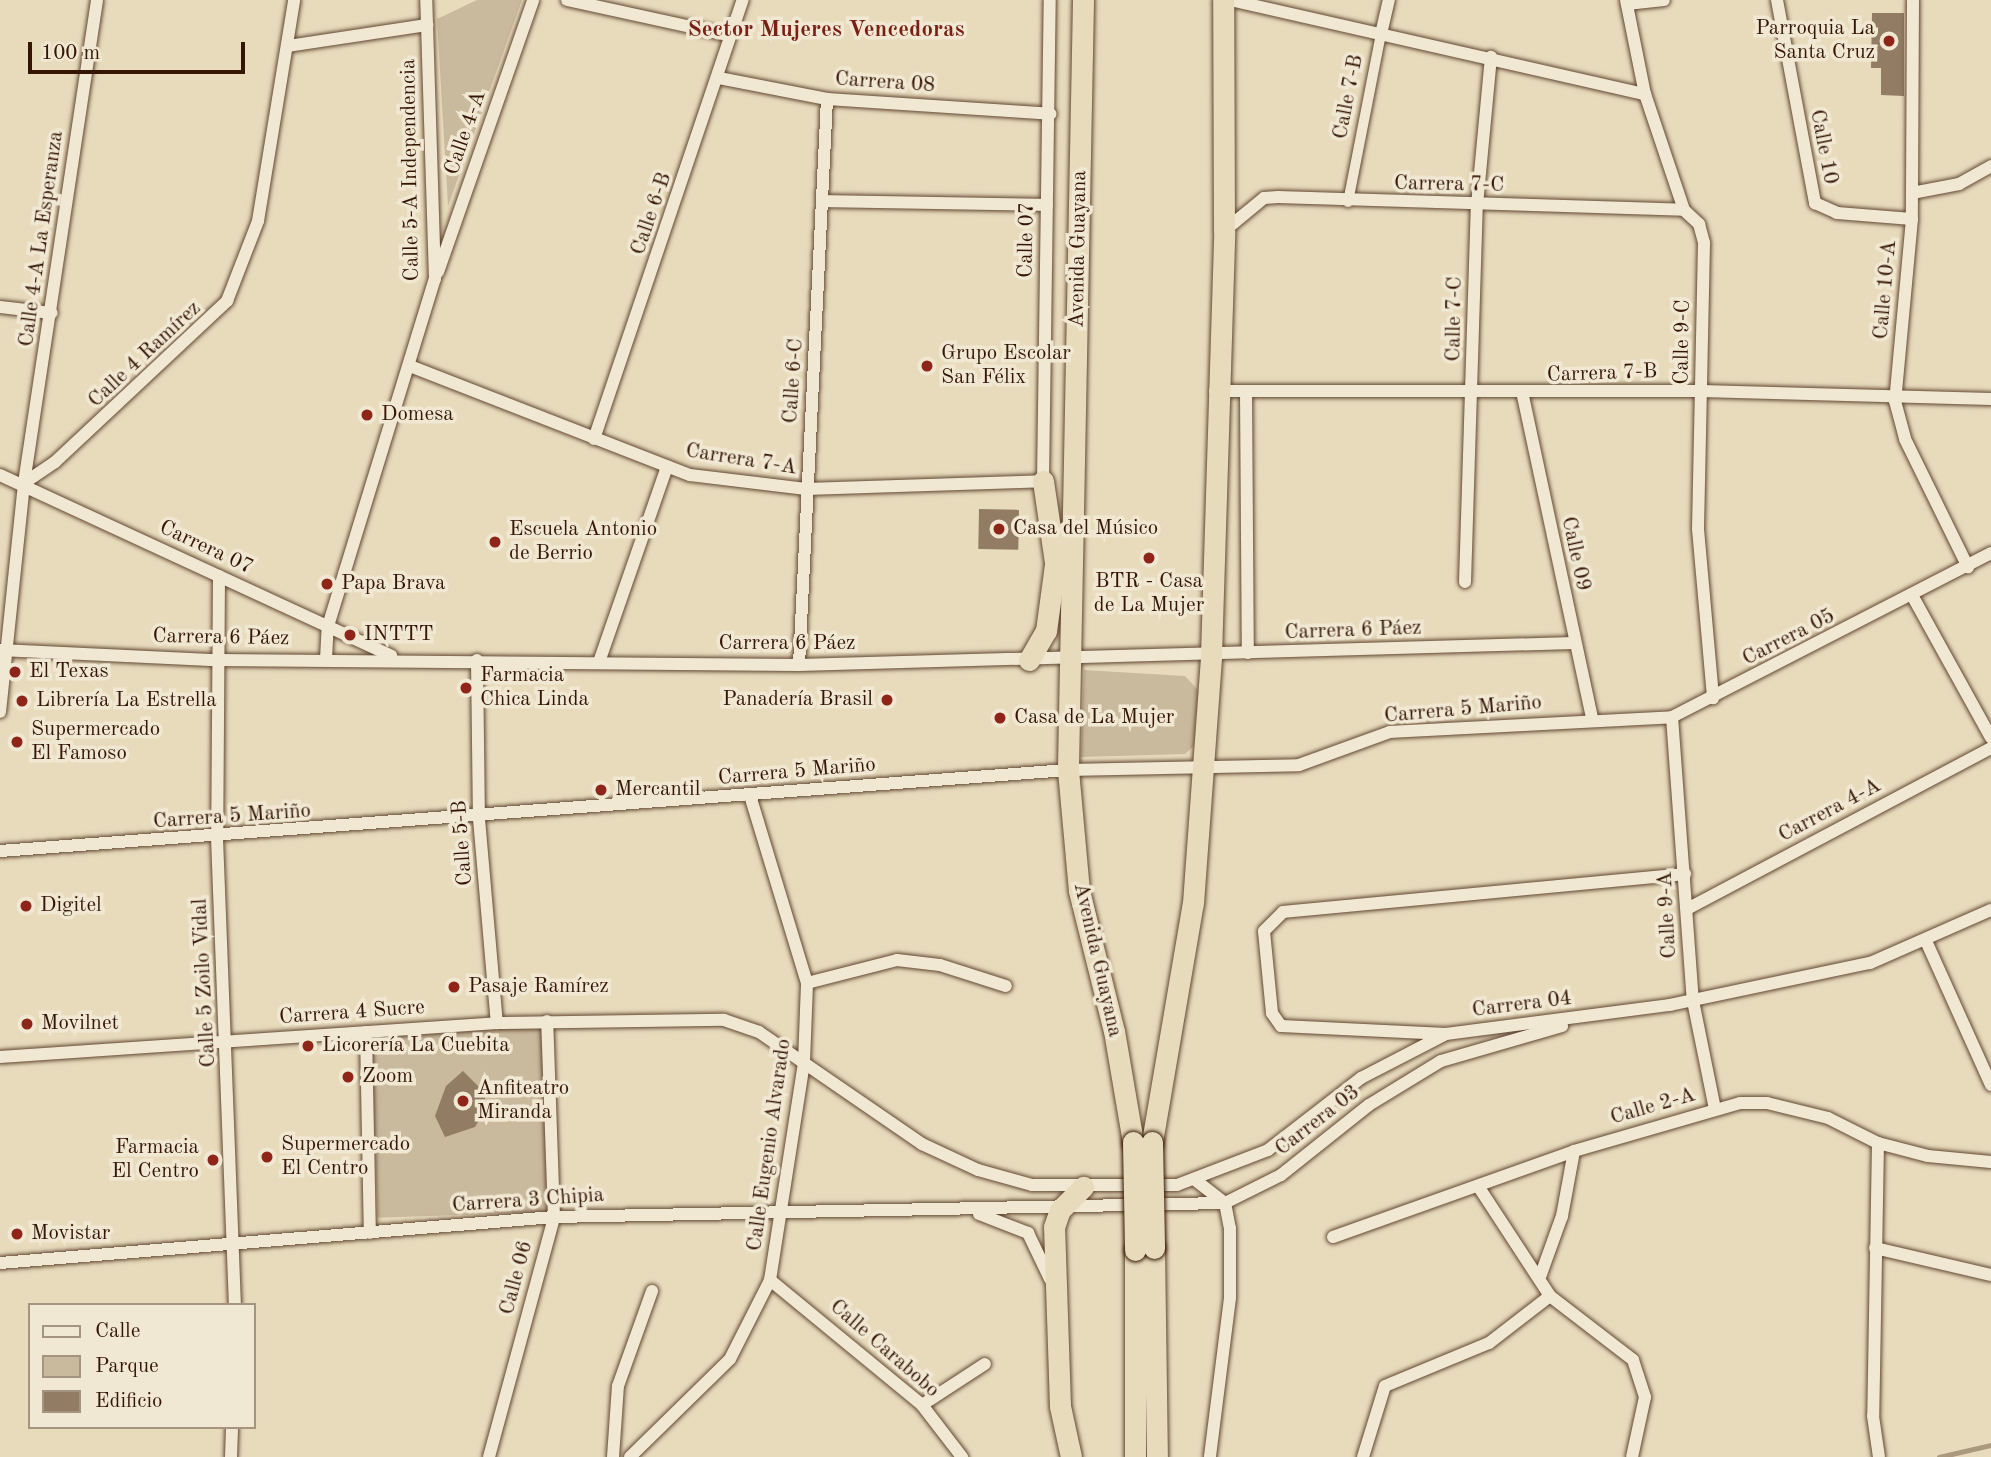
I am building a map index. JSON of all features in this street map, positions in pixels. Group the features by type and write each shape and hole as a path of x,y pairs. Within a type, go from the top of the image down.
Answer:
{"highway":[{"name":"Avenida Guayana","path":"1083,0 1068,770 1079,891 1142,1142 1144,1249 1157,1457"},
{"name":"Avenida Guayana","path":"1142,1142 1193,903 1212,654 1215,391 1224,231 1223,0"},
{"path":"1043,481 1055,564 1070,612"},
{"path":"1029,660 1046,631 1055,564 1074,516"},
{"path":"1071,1457 1060,1406 1052,1285 1059,1210 1083,1187"},
{"name":"Avenida Guayana","path":"1135,1457 1144,1249"}],"street":[{"name":"Calle 4-A La Esperanza","path":"24,483 52,313 97,0"},
{"name":"Calle 4 Ramírez","path":"24,483 55,462 227,301 258,221 288,46 293,0"},
{"name":"Calle 5-A Independencia","path":"326,659 328,626 435,279 426,0"},
{"name":"Calle 4-A","path":"435,279 533,0"},
{"path":"567,0 728,35"},
{"name":"Calle 6-B","path":"594,439 719,78 728,35 743,0"},
{"name":"Calle 07","path":"1043,481 1050,0"},
{"path":"1230,0 1645,93"},
{"name":"Calle 7-B","path":"1348,202 1389,0"},
{"path":"1626,2 1664,0"},
{"name":"Calle 10","path":"1777,0 1815,203 1837,213 1912,219"},
{"name":"Calle 10-A","path":"1913,0 1912,219 1895,401 1905,439 1968,566"},
{"name":"Calle 9-C","path":"1626,2 1645,93 1684,210 1699,224 1704,243 1698,529 1713,698"},
{"path":"288,46 427,25"},
{"name":"Calle 7-C","path":"1465,582 1473,395 1476,205 1490,57"},
{"name":"Carrera 08","path":"719,78 827,99 1050,114"},
{"name":"Calle 6-C","path":"799,665 806,489 825,201 827,99"},
{"path":"1912,193 1959,184 1991,166"},
{"name":"Carrera 7-C","path":"1224,231 1264,198 1684,210"},
{"path":"825,201 1047,205"},
{"path":"0,307 52,313"},
{"name":"Carrera 7-A","path":"410,366 690,475 806,489 1043,481"},
{"name":"Carrera 7-B","path":"1215,391 1523,396 1701,391 1895,401 1991,399"},
{"path":"1246,392 1248,653"},
{"name":"Calle 09","path":"1523,396 1592,719"},
{"path":"599,662 667,467"},
{"name":"Carrera 07","path":"0,475 24,483 394,658"},
{"path":"0,712 1,650 24,483"},
{"name":"Carrera 05","path":"1592,719 1672,717 1913,597 1991,553"},
{"name":"Calle 5 Zoilo Vidal","path":"219,576 216,660 217,838 236,1239 235,1303"},
{"path":"1913,597 1991,738"},
{"name":"Carrera 6 Páez","path":"1,650 216,660 394,658 799,665 1574,643"},
{"name":"Calle 5-B","path":"477,660 479,818 497,1023"},
{"name":"Calle 9-A","path":"1672,717 1693,1001 1715,1109"},
{"name":"Carrera 5 Mariño","path":"0,852 479,818 1068,770 1203,763 1299,765 1390,732 1592,719"},
{"name":"Carrera 4-A","path":"1687,909 1991,748"},
{"name":"Calle Eugenio Alvarado","path":"630,1457 730,1359 769,1280 804,1062 807,983 750,795"},
{"path":"1446,1034 1281,1026 1272,1013 1264,931 1283,912 1685,874"},
{"name":"Carrera 04","path":"1083,1187 1194,1179 1268,1150 1361,1077 1446,1034 1591,1017 1693,1001 1870,963 1926,942 1991,910"},
{"path":"1926,942 1991,1085"},
{"path":"807,983 897,960 940,965 1006,986"},
{"name":"Carrera 03","path":"1059,1210 1225,1203 1281,1175 1369,1105 1441,1061 1591,1017"},
{"name":"Carrera 4 Sucre","path":"0,1058 497,1023 724,1020 759,1032 922,1144 978,1170 1032,1185 1083,1187"},
{"name":"Calle 06","path":"489,1457 554,1217 547,1021"},
{"path":"366,1032 370,1233"},
{"name":"Calle 2-A","path":"1333,1237 1480,1189 1574,1151 1715,1109 1767,1103 1828,1118 1878,1143 1991,1162"},
{"path":"1878,1143 1873,1416 1879,1457"},
{"path":"1540,1277 1562,1216 1574,1151"},
{"path":"1194,1179 1225,1203 1230,1298 1210,1457"},
{"path":"1480,1189 1550,1296 1633,1360 1645,1397 1632,1457"},
{"name":"Carrera 3 Chipia","path":"0,1263 236,1239 370,1233 554,1217 781,1208 1059,1210"},
{"path":"961,1209 1028,1233 1040,1249 1052,1285"},
{"path":"1875,1248 1991,1275"},
{"name":"Calle Carabobo","path":"769,1280 922,1405 962,1457"},
{"path":"613,1457 618,1386 652,1291"},
{"path":"1363,1457 1385,1386 1489,1343 1550,1296"},
{"path":"922,1405 985,1364"},
{"path":"231,1457 232,1429"}],"green space":[{"path":"477,0 522,0 448,206 437,19"},
{"path":"1084,670 1185,676 1199,691 1196,744 1185,754 1081,757"},
{"path":"542,1027 548,1212 378,1218 371,1033"}],"building":[{"name":"Parroquia La Santa Cruz","path":"1872,13 1904,13 1904,96 1881,95 1881,68 1871,68"},
{"name":"Casa del Músico","path":"979,509 1019,510 1018,550 978,549"},
{"name":"Anfiteatro Miranda","path":"463,1071 485,1093 485,1110 475,1127 445,1137 435,1116 446,1086"}],"waterway":[{"path":"1939,1457 1991,1445"}],"place":[{"name":"Parroquia La Santa Cruz","path":"1889,41"},
{"name":"Grupo Escolar San Félix","path":"927,366"},
{"name":"Domesa","path":"367,415"},
{"name":"Casa del Músico","path":"999,529"},
{"name":"Escuela Antonio de Berrio","path":"495,542"},
{"name":"BTR - Casa de La Mujer","path":"1149,558"},
{"name":"Papa Brava","path":"327,584"},
{"name":"INTTT","path":"350,635"},
{"name":"El Texas","path":"15,672"},
{"name":"Farmacia Chica Linda","path":"466,688"},
{"name":"Panadería Brasil","path":"887,700"},
{"name":"Librería La Estrella","path":"22,701"},
{"name":"Casa de La Mujer","path":"1000,718"},
{"name":"Supermercado El Famoso","path":"17,742"},
{"name":"Mercantil","path":"601,790"},
{"name":"Digitel","path":"26,906"},
{"name":"Pasaje Ramírez","path":"454,987"},
{"name":"Movilnet","path":"27,1024"},
{"name":"Licorería La Cuebita","path":"308,1046"},
{"name":"Zoom","path":"348,1077"},
{"name":"Anfiteatro Miranda","path":"463,1101"},
{"name":"Supermercado El Centro","path":"267,1157"},
{"name":"Farmacia El Centro","path":"213,1160"},
{"name":"Movistar","path":"17,1234"}],"district":[{"name":"Sector Mujeres Vencedoras","path":"826,30"}]}
